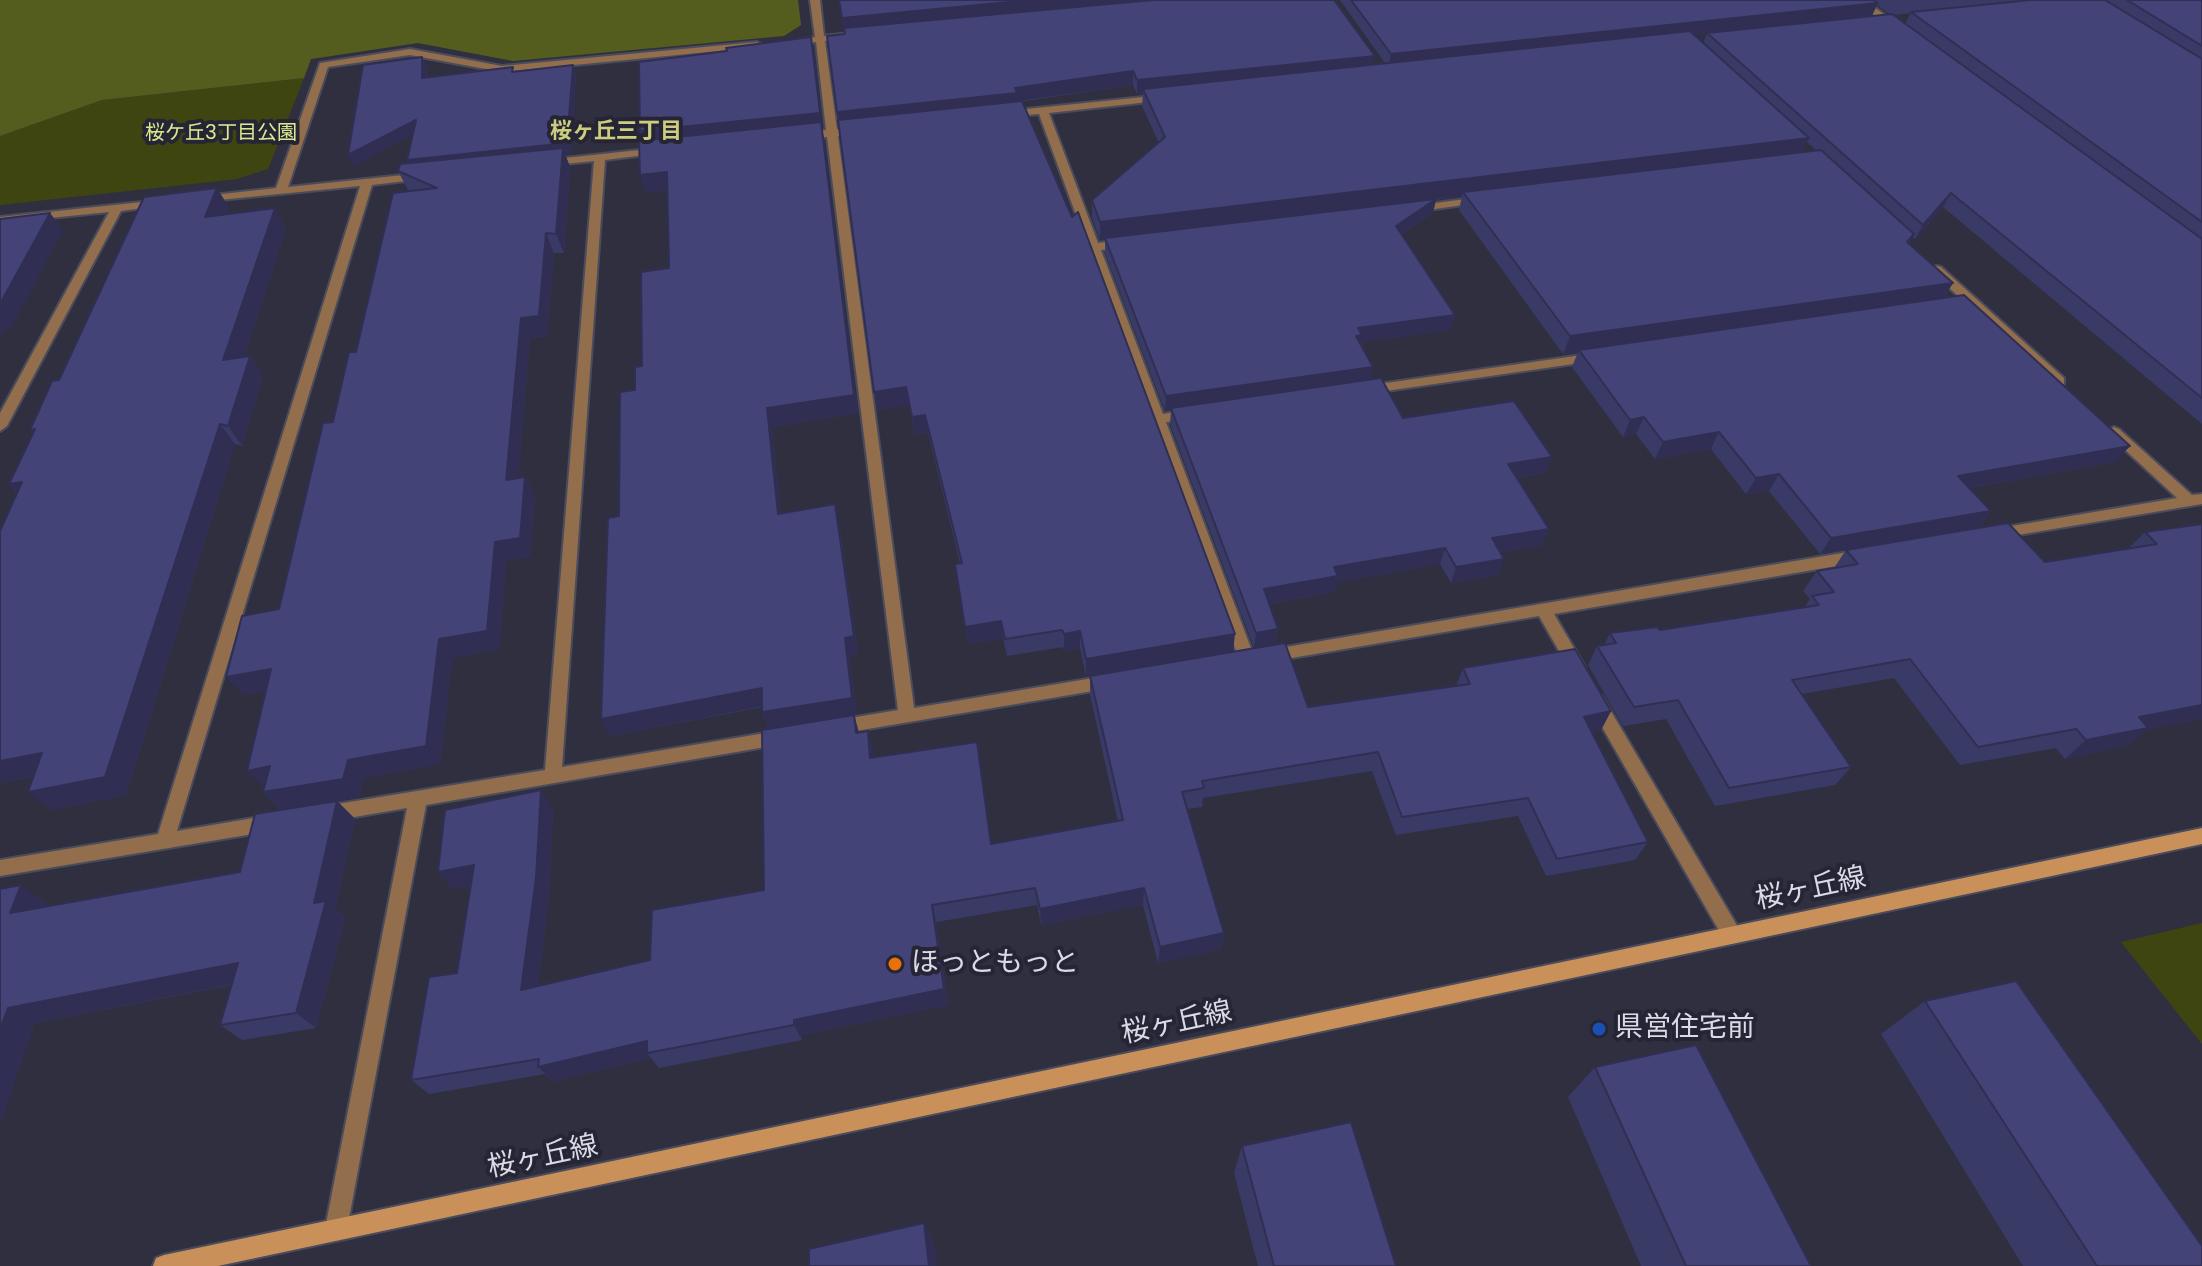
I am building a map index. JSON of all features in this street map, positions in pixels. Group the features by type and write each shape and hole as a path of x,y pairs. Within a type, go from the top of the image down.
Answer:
{"street":[{"path":"815,0 907,716"},
{"path":"1859,0 1914,40"},
{"path":"1873,23 1904,20"},
{"path":"281,190 324,65 410,52 502,69 868,34"},
{"path":"998,115 1183,96"},
{"path":"1043,110 1157,419 1239,660 1874,554"},
{"path":"786,138 877,128"},
{"path":"538,163 677,149"},
{"path":"553,775 600,157"},
{"path":"192,200 429,175"},
{"path":"165,841 367,182"},
{"path":"1392,211 1502,198"},
{"path":"0,220 177,201"},
{"path":"0,426 117,207"},
{"path":"1094,247 1141,242"},
{"path":"1928,262 2064,386"},
{"path":"1958,305 1973,303"},
{"path":"1345,392 1612,354"},
{"path":"1157,419 1204,412"},
{"path":"2098,418 2196,500"},
{"path":"1969,538 2196,500"},
{"path":"1543,609 1732,935"},
{"path":"314,816 1123,680"},
{"path":"336,1229 418,798"},
{"path":"0,868 284,821"},
{"name":"桜ヶ丘線","path":"164,1266 2202,836"}],"green space":[{"path":"0,0 798,0 801,25 784,36 513,61 418,43 311,59 304,78 102,100 0,136"},
{"name":"桜ケ丘3丁目公園","path":"304,78 268,169 237,179 0,205 0,136 102,100"},
{"path":"2202,923 2202,1044 2121,942"}],"building":[{"path":"839,0 1030,0 842,18"},
{"path":"1154,0 1334,0 1375,56 1137,80 1133,71 1015,88 1017,93 837,112 827,36 845,34 844,28"},
{"path":"1351,0 1873,0 1878,3 1391,54"},
{"path":"2031,0 2105,0 2202,59 2202,222 1911,12"},
{"path":"2127,0 2202,0 2202,46"},
{"path":"1892,14 2202,239 2202,398 1951,193 1923,225 1707,33"},
{"path":"1690,31 1809,138 1100,222 1092,200 1165,137 1143,89"},
{"path":"811,37 820,113 640,131 639,62"},
{"path":"422,57 422,78 513,67 512,72 573,65 567,143 407,160 416,120 348,155 363,65"},
{"path":"1022,101 1072,217 1078,212 1235,634 1086,659 1080,631 1064,634 1062,630 1005,639 1001,621 965,627 955,564 962,563 925,415 912,417 906,387 874,392 838,120"},
{"path":"821,122 854,395 767,408 778,514 835,504 854,636 845,638 852,698 762,712 762,688 601,719 608,518 619,516 620,392 635,390 635,367 642,366 641,272 669,268 667,172 640,175 639,141"},
{"path":"563,148 556,234 546,233 539,316 521,318 506,480 525,477 520,538 495,542 487,631 439,639 426,746 348,760 343,779 263,792 270,766 247,771 271,669 226,677 242,616 279,609 323,423 333,422 349,352 356,352 393,193 437,188 398,171 400,164"},
{"path":"1821,150 1914,234 1907,242 1953,283 1570,336 1463,192"},
{"path":"217,188 205,217 275,208 223,360 250,356 228,426 220,424 105,777 28,792 42,753 0,761 0,531 22,482 9,484 35,429 30,430 52,381 59,380 144,197"},
{"path":"1436,199 1396,226 1455,315 1358,328 1362,335 1356,336 1373,367 1166,396 1105,238"},
{"path":"50,213 0,304 0,219"},
{"path":"1964,295 2130,446 1958,476 1991,511 1831,538 1779,474 1756,478 1719,432 1663,442 1644,417 1630,420 1579,350"},
{"path":"1381,378 1403,418 1514,401 1552,457 1508,464 1549,529 1492,538 1504,559 1456,567 1445,548 1334,567 1338,576 1264,589 1278,629 1256,633 1171,408"},
{"path":"2008,523 2045,562 2157,544 2145,532 2202,524 2202,705 2139,717 2148,728 2086,740 2076,729 1978,747 1910,659 1792,680 1851,767 1729,788 1678,700 1634,707 1597,646 1616,643 1610,633 1657,627 1660,630 1819,605 1812,596 1834,592 1817,571 1858,564 1846,550"},
{"path":"1285,643 1308,707 1470,684 1463,668 1575,649 1611,711 1584,717 1648,842 1557,859 1528,798 1402,817 1378,752 1202,781 1204,788 1182,792 1224,933 1160,947 1144,888 1040,909 1035,888 932,905 944,989 794,1020 794,1025 647,1053 647,1041 538,1067 539,1059 411,1080 429,977 457,973 474,865 438,872 445,810 541,790 536,878 521,990 650,960 652,910 764,890 762,730 854,715 856,733 868,731 870,758 977,742 991,844 1123,820 1090,676"},
{"path":"337,801 314,903 326,901 296,1013 220,1025 238,963 8,1008 0,1029 0,889 21,885 10,913 240,872 255,814"},
{"path":"2016,981 2202,1246 2202,1266 2097,1266 1925,1001"},
{"path":"1696,1045 1811,1266 1686,1266 1595,1067"},
{"path":"1351,1122 1396,1266 1274,1266 1242,1146"},
{"path":"924,1223 929,1266 809,1266 809,1249"}],"place":[{"name":"ほっともっと","path":"895,964"},
{"name":"県営住宅前","path":"1599,1029"}],"district":[{"name":"桜ヶ丘三丁目","path":"616,132"}]}
